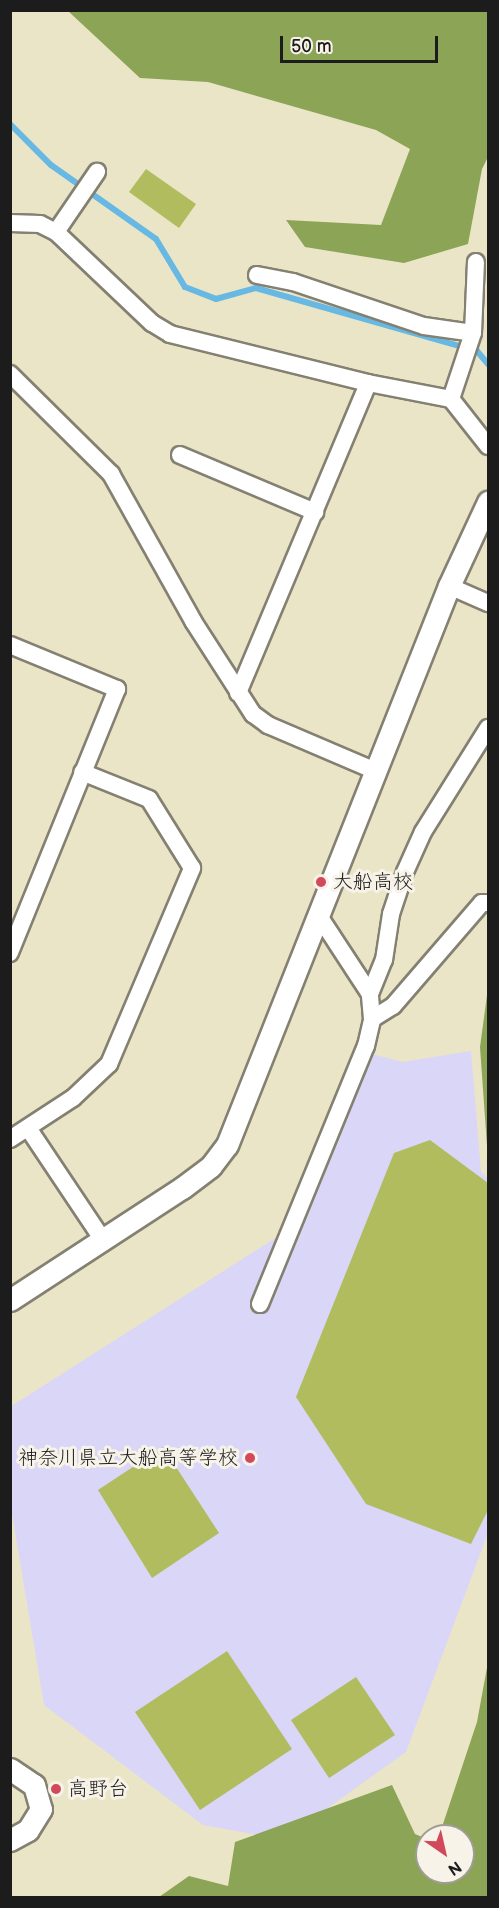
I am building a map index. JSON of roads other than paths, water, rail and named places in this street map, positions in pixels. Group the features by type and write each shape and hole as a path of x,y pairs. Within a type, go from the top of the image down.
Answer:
{"street":[{"path":"56,232 97,172"},
{"path":"10,223 40,224 56,232 152,323 171,334 368,383 451,399 489,446"},
{"path":"451,399 473,333 476,262"},
{"path":"257,275 293,282 424,326 473,333"},
{"path":"10,374 111,474 238,693 253,714 268,725 376,771"},
{"path":"238,693 368,383"},
{"path":"180,455 315,512"},
{"path":"10,1300 182,1188 211,1166 227,1145 449,586 489,502"},
{"path":"449,586 489,603"},
{"path":"10,645 117,689 10,953"},
{"path":"260,1304 366,1046 372,1019 370,994 384,960 391,914 405,872 423,832 489,728"},
{"path":"10,1139 73,1098 109,1064 192,868 149,799 82,772"},
{"path":"372,1019 393,1006 482,903 489,903"},
{"path":"319,916 370,994"},
{"path":"28,1128 103,1240"},
{"path":"10,1769 34,1785 41,1809 28,1830 10,1840"}],"waterway":[{"path":"10,124 51,165 156,239 185,287 216,299 256,288 477,351 488,364"}],"place":[{"name":"大船高校","path":"321,882"},
{"name":"神奈川県立大船高等学校","path":"250,1458"},
{"name":"高野台","path":"56,1789"}]}
